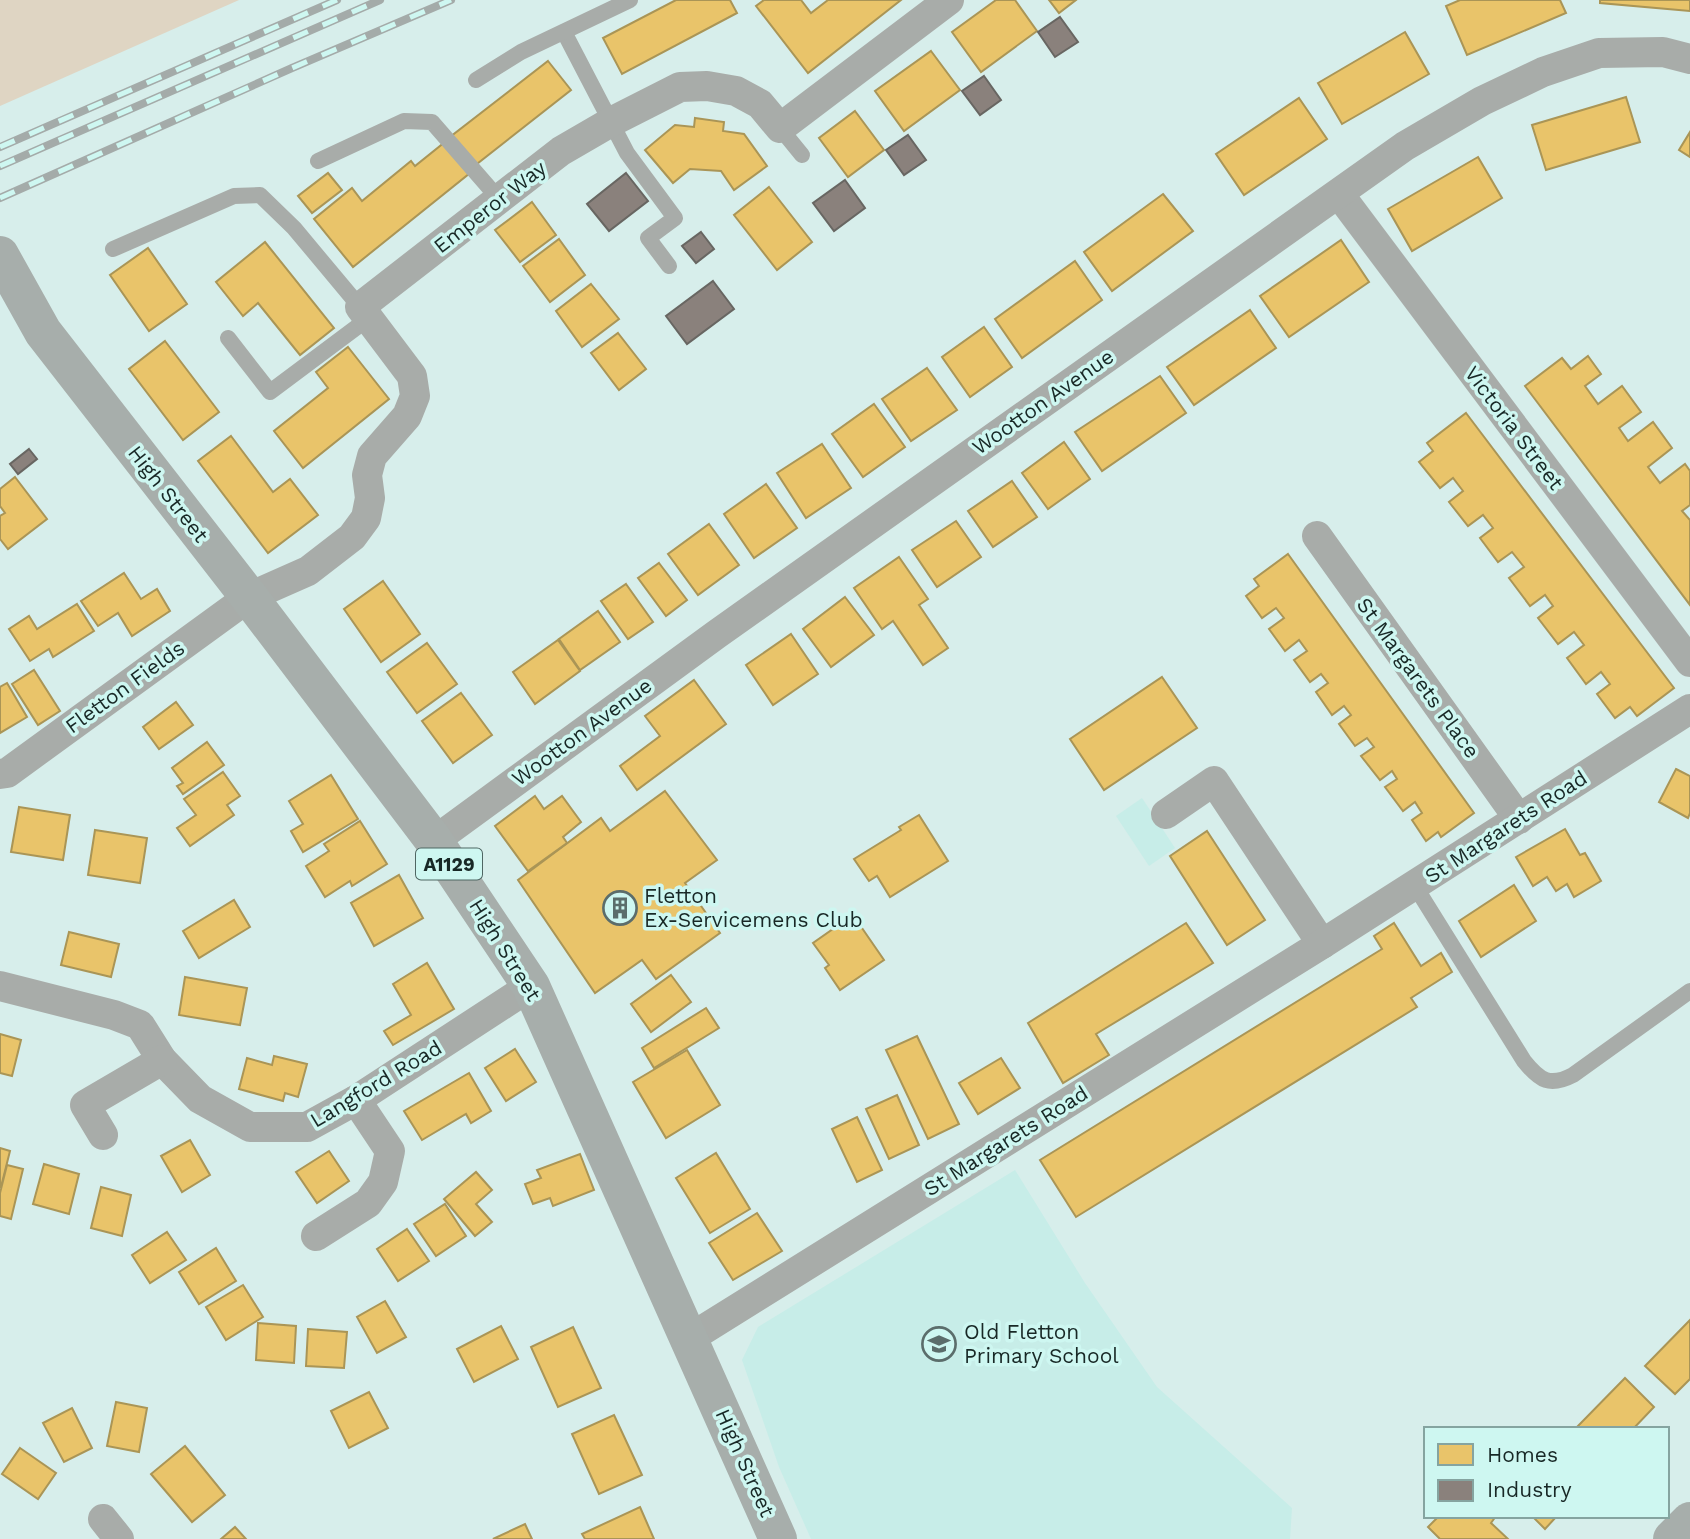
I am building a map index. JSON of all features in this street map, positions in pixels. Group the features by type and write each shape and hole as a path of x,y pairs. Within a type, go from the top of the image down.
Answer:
{"main road":[{"name":"High Street","path":"1,257 43,332 434,841 531,986 690,1338 772,1537"},
{"path":"1672,1539 1690,1521"}],"street":[{"path":"780,128 949,0"},
{"name":"Wootton Avenue","path":"434,841 718,634 1405,146 1482,101 1543,72 1600,53 1662,52 1690,59"},
{"name":"Emperor Way","path":"364,312 561,151 611,121 680,87 707,86 736,91 760,104 780,128"},
{"name":"Victoria Street","path":"1339,194 1690,662"},
{"path":"249,597 308,570 352,537 366,518 370,498 367,475 372,456 407,416 415,396 412,376 364,312"},
{"name":"St Margarets Place","path":"1317,537 1519,819"},
{"name":"Fletton Fields","path":"0,774 7,773 249,597"},
{"name":"St Margarets Road","path":"690,1338 1415,886 1690,709"},
{"path":"1166,814 1214,781 1322,944"},
{"name":"Langford Road","path":"0,986 114,1014 140,1025 162,1060 200,1099 250,1126 307,1127 356,1100 531,986"},
{"path":"103,1135 85,1105 162,1060"},
{"path":"316,1236 368,1203 383,1182 390,1151 356,1100"}],"lane":[{"path":"476,80 521,52 630,0"},
{"path":"564,32 627,153 675,218 648,239 669,266"},
{"path":"318,161 404,121 432,122 499,199"},
{"path":"780,128 802,155"},
{"path":"113,249 234,196 260,195 295,228 364,312 270,393 228,338"},
{"path":"1415,886 1524,1061 1534,1073 1546,1081 1561,1081 1573,1075 1690,991"}],"shaded area":[{"path":"0,0 239,0 0,106"},
{"path":"1142,798 1175,848 1149,866 1116,816"},
{"name":"Old Fletton Primary School","path":"1015,1170 1085,1283 1157,1387 1292,1508 1290,1539 811,1539 779,1467 742,1360 758,1327"}],"building: Homes":[{"path":"676,0 730,0 737,13 622,74 603,38"},
{"path":"764,0 801,0 811,13 828,0 901,0 808,73 756,6"},
{"path":"996,0 1015,0 1037,31 981,72 952,32"},
{"path":"1049,0 1076,0 1059,13"},
{"path":"1460,0 1560,0 1566,13 1467,55 1446,6"},
{"path":"1600,0 1690,0 1690,11 1600,3"},
{"path":"1405,32 1429,74 1342,124 1318,83"},
{"path":"931,51 960,90 904,131 875,91"},
{"path":"548,61 571,90 473,167 450,137"},
{"path":"1626,97 1640,142 1546,170 1532,125"},
{"path":"1299,98 1327,139 1244,195 1216,154"},
{"path":"855,111 884,150 848,177 819,138"},
{"path":"695,118 724,122 723,131 744,134 767,166 734,190 721,171 690,169 673,183 645,150 675,125 694,127"},
{"path":"1690,132 1690,157 1679,150"},
{"path":"445,142 470,173 353,267 314,219 352,188 362,201 411,161 415,166"},
{"path":"1478,157 1502,198 1412,251 1388,209"},
{"path":"328,173 342,190 312,213 298,196"},
{"path":"769,187 812,242 777,270 734,215"},
{"path":"1163,194 1193,231 1112,291 1084,252"},
{"path":"532,202 556,235 520,262 495,230"},
{"path":"559,239 585,275 550,302 523,266"},
{"path":"1341,240 1369,282 1289,337 1260,296"},
{"path":"265,242 334,328 300,355 258,303 243,316 216,282"},
{"path":"148,248 187,304 149,331 110,275"},
{"path":"1075,261 1102,300 1022,358 995,319"},
{"path":"591,284 619,319 582,347 556,311"},
{"path":"1250,310 1276,348 1194,405 1167,367"},
{"path":"984,327 1012,367 970,397 942,357"},
{"path":"618,333 646,369 619,390 591,353"},
{"path":"165,341 219,412 183,440 129,369"},
{"path":"348,347 389,399 303,468 274,431 328,388 316,372"},
{"path":"1588,356 1601,374 1585,386 1598,404 1622,386 1641,412 1619,428 1628,441 1653,422 1672,448 1648,467 1660,483 1685,464 1690,471 1690,505 1682,511 1690,520 1690,605 1525,386 1562,358 1571,369"},
{"path":"927,368 957,410 911,441 882,399"},
{"path":"1160,376 1186,413 1102,471 1075,432"},
{"path":"874,404 905,447 863,477 832,434"},
{"path":"1466,413 1674,688 1637,716 1630,707 1615,718 1597,694 1610,684 1601,672 1586,684 1567,658 1584,645 1574,632 1558,644 1538,618 1553,606 1545,595 1530,606 1509,578 1524,567 1512,552 1498,562 1480,538 1493,528 1483,515 1468,526 1449,502 1463,491 1453,478 1440,488 1419,462 1433,451 1427,443"},
{"path":"231,436 273,492 290,479 318,515 268,553 198,461"},
{"path":"1064,442 1090,479 1048,509 1022,473"},
{"path":"822,444 851,488 806,518 777,473"},
{"path":"15,477 47,519 8,549 0,539 0,516 5,513 0,506 0,489"},
{"path":"1012,481 1037,517 993,547 968,511"},
{"path":"766,484 797,528 754,558 724,514"},
{"path":"956,521 981,557 937,587 912,550"},
{"path":"709,524 739,565 698,595 668,554"},
{"path":"1288,554 1474,813 1441,837 1438,832 1426,841 1412,820 1422,813 1415,802 1403,811 1385,787 1397,779 1392,771 1380,780 1361,756 1374,747 1367,738 1355,746 1339,724 1351,715 1344,706 1332,715 1316,692 1328,683 1321,674 1310,682 1294,660 1307,651 1299,640 1285,651 1269,629 1284,618 1276,608 1262,618 1246,596 1259,586 1254,579"},
{"path":"899,557 928,599 919,605 948,648 923,665 893,621 882,629 854,588"},
{"path":"659,563 687,600 666,616 638,578"},
{"path":"124,573 141,599 157,589 170,611 132,636 118,613 98,626 81,601"},
{"path":"383,581 420,634 381,662 344,609"},
{"path":"626,584 653,622 628,639 601,601"},
{"path":"845,597 874,635 831,667 803,629"},
{"path":"77,604 94,631 53,657 49,649 30,661 9,629 29,616 37,629"},
{"path":"598,611 620,642 580,670 559,639"},
{"path":"791,634 818,674 773,705 746,665"},
{"path":"558,640 580,671 535,704 513,672"},
{"path":"427,643 457,684 417,713 387,672"},
{"path":"34,670 60,711 38,725 12,684"},
{"path":"1162,677 1197,728 1104,790 1070,739"},
{"path":"694,680 726,724 637,790 620,766 660,736 645,716"},
{"path":"7,683 27,717 0,733 0,687"},
{"path":"461,693 492,735 453,763 422,721"},
{"path":"176,702 193,725 159,749 143,727"},
{"path":"207,742 224,765 183,794 177,786 183,783 172,768"},
{"path":"1676,769 1690,776 1688,818 1659,802"},
{"path":"223,772 240,796 227,805 234,815 190,846 177,828 196,815 184,799"},
{"path":"331,775 358,819 303,852 291,831 303,824 289,801"},
{"name":"Fletton Ex-Servicemens Club","path":"665,791 717,860 685,883 720,933 656,979 642,960 595,993 518,880 601,818 610,831"},
{"path":"535,796 544,809 562,796 581,822 563,837 567,843 528,871 495,826"},
{"path":"19,807 70,815 63,860 11,852"},
{"path":"919,815 948,861 890,897 877,876 869,881 854,859 901,830 899,827"},
{"path":"360,821 387,864 352,886 350,881 325,897 306,866 329,851 324,844"},
{"path":"1565,829 1580,855 1585,853 1601,881 1574,897 1567,884 1556,891 1547,877 1533,886 1516,857"},
{"path":"95,830 147,838 140,883 88,875"},
{"path":"1207,831 1265,920 1227,945 1170,856"},
{"path":"399,875 423,918 374,946 351,903"},
{"path":"1514,885 1536,921 1481,957 1459,921"},
{"path":"234,900 250,927 199,958 183,931"},
{"path":"853,915 884,960 840,990 825,968 829,965 813,943"},
{"path":"1186,923 1213,963 1096,1034 1109,1055 1063,1083 1028,1023"},
{"path":"1394,923 1421,966 1441,953 1452,972 1411,998 1417,1007 1076,1217 1040,1160 1382,949 1374,936"},
{"path":"69,932 119,944 111,977 61,965"},
{"path":"427,963 454,1009 393,1045 384,1031 411,1015 393,984"},
{"path":"671,975 691,1002 651,1032 631,1004"},
{"path":"185,977 247,988 240,1025 179,1015"},
{"path":"706,1008 719,1028 654,1068 642,1048"},
{"path":"0,1034 21,1040 12,1076 0,1073"},
{"path":"917,1036 959,1124 928,1139 886,1050"},
{"path":"515,1049 536,1082 506,1101 485,1068"},
{"path":"687,1050 720,1105 666,1138 633,1082"},
{"path":"274,1056 307,1064 298,1097 285,1093 283,1101 239,1089 247,1058 272,1065"},
{"path":"1001,1058 1020,1088 978,1114 959,1083"},
{"path":"469,1073 491,1111 471,1123 466,1114 422,1140 404,1111"},
{"path":"897,1095 919,1145 889,1159 866,1109"},
{"path":"857,1117 882,1170 857,1182 832,1129"},
{"path":"190,1140 210,1175 182,1192 161,1156"},
{"path":"0,1148 10,1151 1,1187 0,1187"},
{"path":"329,1151 349,1181 317,1203 296,1172"},
{"path":"716,1153 750,1209 710,1233 676,1178"},
{"path":"580,1154 594,1190 553,1206 550,1198 533,1204 525,1184 541,1178 537,1170"},
{"path":"44,1164 79,1174 69,1214 33,1204"},
{"path":"7,1165 23,1169 11,1219 0,1216 0,1193"},
{"path":"476,1172 492,1190 476,1204 492,1222 475,1236 444,1199"},
{"path":"101,1187 131,1195 122,1236 91,1228"},
{"path":"445,1204 466,1236 436,1256 414,1224"},
{"path":"757,1213 782,1251 733,1280 709,1243"},
{"path":"407,1229 429,1261 398,1281 377,1249"},
{"path":"167,1232 186,1260 150,1283 132,1255"},
{"path":"216,1248 236,1281 199,1304 179,1272"},
{"path":"243,1285 263,1317 226,1340 206,1307"},
{"path":"385,1301 406,1337 377,1353 357,1317"},
{"path":"1690,1320 1690,1379 1675,1394 1645,1366"},
{"path":"258,1323 296,1326 294,1363 256,1360"},
{"path":"501,1326 518,1359 474,1382 457,1349"},
{"path":"573,1327 601,1388 558,1407 531,1347"},
{"path":"308,1329 347,1332 344,1368 306,1366"},
{"path":"1625,1378 1654,1407 1635,1427 1577,1427"},
{"path":"369,1392 388,1428 349,1448 331,1411"},
{"path":"116,1402 147,1408 139,1452 107,1446"},
{"path":"72,1408 92,1448 64,1462 43,1423"},
{"path":"614,1415 642,1475 599,1494 572,1434"},
{"path":"185,1446 225,1495 192,1522 151,1474"},
{"path":"20,1448 56,1473 38,1499 2,1474"},
{"path":"640,1507 654,1539 585,1539 582,1534"},
{"path":"1437,1518 1495,1518 1491,1523 1508,1539 1440,1539 1428,1527"},
{"path":"1534,1518 1555,1518 1545,1529"},
{"path":"525,1524 532,1539 493,1539"},
{"path":"235,1527 246,1539 221,1539"}],"building: Industry":[{"path":"1060,17 1078,42 1055,57 1038,32"},
{"path":"984,76 1001,100 980,115 962,91"},
{"path":"908,135 926,160 904,175 886,150"},
{"path":"626,173 648,201 609,231 587,204"},
{"path":"845,180 865,208 834,231 813,203"},
{"path":"701,232 714,249 696,263 682,246"},
{"path":"713,281 734,309 687,344 666,316"},
{"path":"29,449 37,459 18,474 10,464"}],"railway":[{"path":"0,147 337,0"},
{"path":"0,166 380,0"},
{"path":"0,198 451,0"}],"place":[{"name":"Fletton Ex-Servicemens Club","path":"620,908"},
{"name":"Old Fletton Primary School","path":"939,1344"}]}
